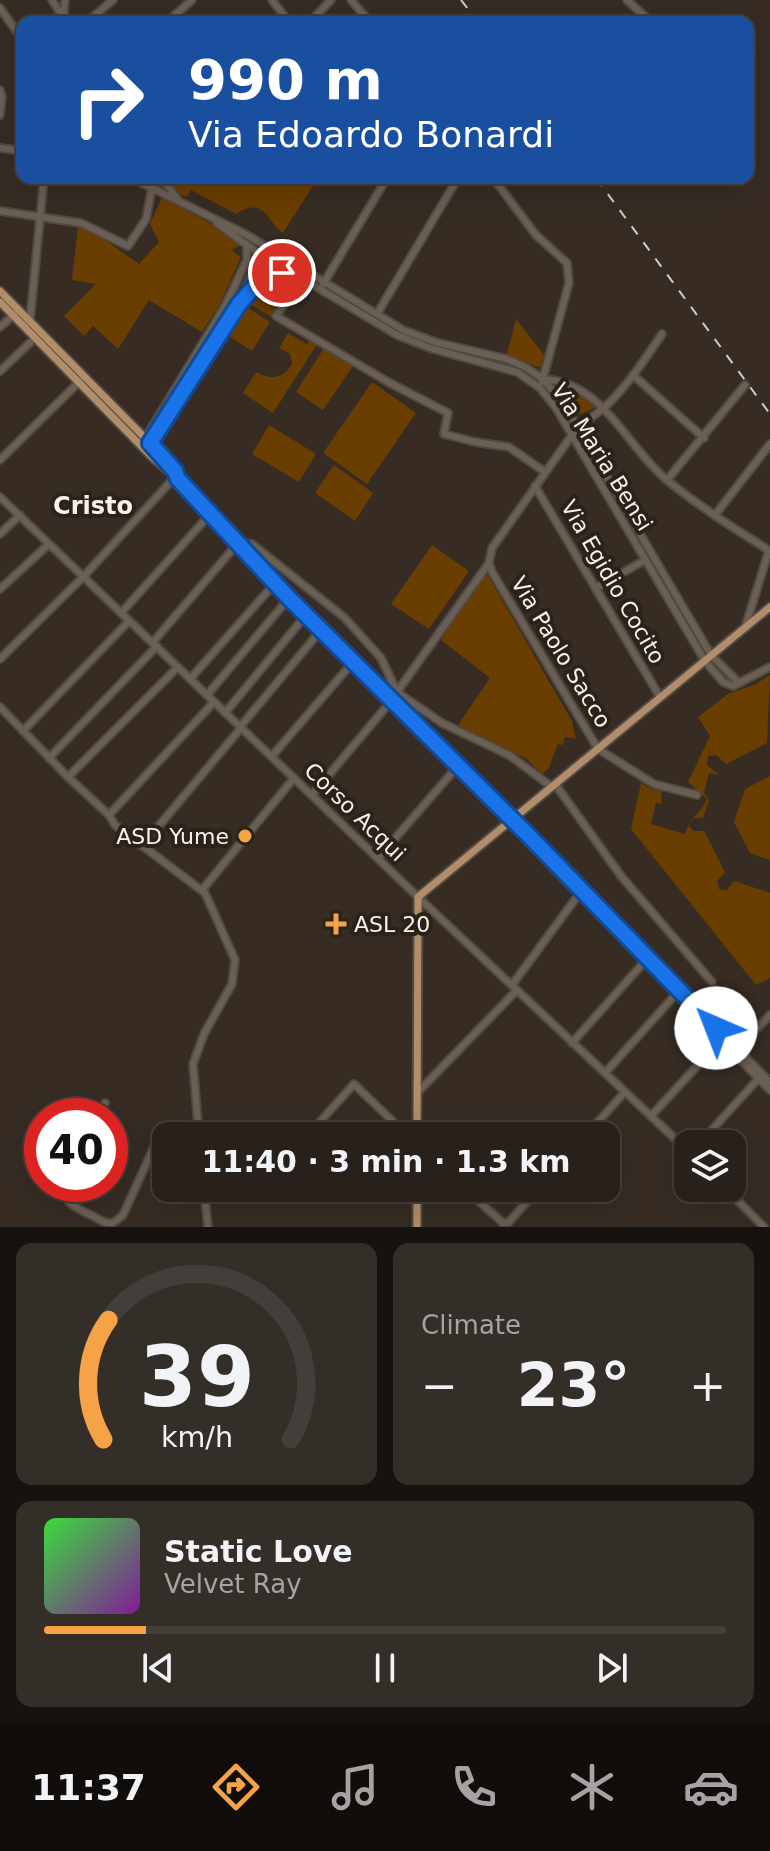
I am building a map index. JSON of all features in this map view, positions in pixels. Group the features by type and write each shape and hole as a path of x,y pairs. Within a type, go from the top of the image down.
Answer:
{"main road":[{"path":"0,291 16,313 85,376 148,440 175,471 176,478"},
{"path":"0,302 16,313"},
{"path":"27,324 35,338 511,820"},
{"path":"417,1122 418,897 770,607"},
{"path":"417,1202 417,1227"}],"street":[{"path":"52,0 59,11 64,11"},
{"path":"64,16 65,0"},
{"path":"94,16 113,0"},
{"path":"174,16 192,0"},
{"path":"272,0 284,16"},
{"path":"316,16 331,0"},
{"path":"351,0 365,16"},
{"path":"627,0 644,16"},
{"path":"0,8 16,31"},
{"path":"0,90 0,115"},
{"path":"27,324 43,184"},
{"path":"144,184 198,209"},
{"path":"0,211 86,224 128,246 146,219 161,184"},
{"path":"158,191 165,188 164,184"},
{"path":"165,184 177,198"},
{"path":"322,286 383,184"},
{"path":"377,314 454,184"},
{"path":"498,184 533,231 569,266 569,283 540,388"},
{"name":"Via Maria Bensi","path":"198,209 261,244 401,337 442,352 508,368 540,388 556,408 645,560 708,658 739,683 770,667"},
{"name":"Via Maria Bensi","path":"198,209 249,247 302,279 322,286 421,337 507,359 543,379 562,399 708,658"},
{"path":"142,447 148,440 239,304 261,254 261,244 249,247 247,260 225,306 148,440"},
{"path":"239,304 266,276 282,273 302,279 276,316 388,382 448,413 444,434 509,447 545,472"},
{"path":"0,327 16,313"},
{"name":"Via Paolo Sacco","path":"662,334 633,375 604,408 578,427 492,548 489,563 598,749 654,784 697,795"},
{"path":"0,371 35,338"},
{"path":"633,375 704,438"},
{"path":"0,460 85,376"},
{"path":"543,379 562,380 604,408 667,480 770,550 745,628"},
{"path":"667,480 745,385"},
{"path":"715,515 770,444"},
{"path":"0,659 176,478"},
{"name":"Via Egidio Cocito","path":"535,486 660,697"},
{"name":"Corso Acqui","path":"0,497 674,1138"},
{"path":"121,613 211,513"},
{"path":"0,534 20,515"},
{"path":"49,758 155,644 238,543 252,544 345,618 381,658 397,692 442,723 509,755 553,786 621,876 712,982"},
{"path":"0,589 49,544"},
{"path":"596,588 645,560"},
{"path":"397,692 489,563"},
{"path":"190,679 275,583"},
{"path":"207,695 289,598"},
{"path":"225,713 306,615"},
{"path":"23,731 129,621"},
{"path":"142,846 321,630"},
{"path":"272,756 353,662"},
{"path":"68,777 178,667"},
{"path":"312,795 391,701"},
{"path":"109,815 214,702"},
{"path":"0,707 109,815 115,825 205,893 235,960 235,973 204,1034 193,1064 198,1122"},
{"path":"378,858 457,767"},
{"path":"202,890 294,778"},
{"path":"511,820 770,1090"},
{"path":"511,820 770,1082"},
{"path":"417,1093 514,988 579,894"},
{"path":"572,1043 645,961"},
{"path":"605,1073 677,993"},
{"path":"738,1049 770,1015"},
{"path":"651,1116 722,1039"},
{"path":"712,1130 759,1078"},
{"path":"320,1122 354,1084 393,1122"},
{"path":"598,1122 625,1092"},
{"path":"68,1202 104,1222 117,1220 123,1215 152,1151"},
{"path":"205,1202 208,1227"},
{"path":"480,1202 503,1223 509,1222 527,1202"},
{"path":"739,1202 764,1227"}],"shaded area":[{"path":"172,184 314,184 283,233 260,209 246,209 236,214 191,190 187,197"},
{"path":"162,197 215,226 240,245 232,250 241,257 220,304 202,332 149,300 118,349 93,326 84,336 64,316 96,284 72,280 78,227 98,235 139,264 159,242 150,224"},
{"path":"284,277 295,281 273,318 249,303 266,282"},
{"path":"248,308 270,322 252,351 227,335"},
{"path":"516,319 544,355 540,368 507,354"},
{"path":"288,333 307,344 311,338 318,343 273,413 243,393 256,372 272,377 289,369 292,364 290,354 279,348"},
{"path":"324,348 353,366 323,410 296,392"},
{"path":"372,382 416,413 367,484 323,453"},
{"path":"565,384 597,406 579,415 557,385"},
{"path":"269,425 316,454 299,482 252,454"},
{"path":"334,465 373,493 355,521 315,493"},
{"path":"432,545 469,571 429,629 391,604"},
{"path":"487,574 572,721 576,739 565,737 563,745 558,744 549,768 542,774 527,759 458,725 490,678 441,640 465,599"},
{"path":"770,675 767,743 726,764 716,755 708,756 707,765 719,775 709,773 704,793 709,800 703,818 694,818 707,799 688,782 710,736 698,717 728,694 756,684"},
{"path":"770,776 770,860 750,853 734,822 745,789"},
{"path":"641,783 662,791 661,804 656,803 651,824 685,834 689,826 694,831 704,831 725,872 717,881 719,889 727,890 734,881 770,893 770,978 756,985 631,829"}],"railway":[{"path":"461,0 473,16"},
{"path":"600,184 770,414"}],"place":[{"name":"ASD Yume","path":"245,836"},
{"name":"ASL 20","path":"336,924"}],"district":[{"name":"Cristo","path":"93,506"}],"route":[{"path":"282,273 274,273 259,281 239,304 150,443 175,471 178,479 289,598 531,838 716,1028"}]}
